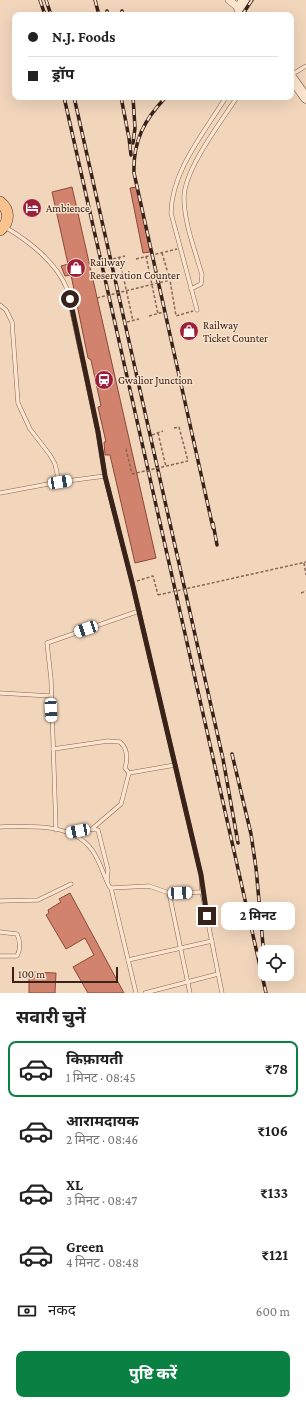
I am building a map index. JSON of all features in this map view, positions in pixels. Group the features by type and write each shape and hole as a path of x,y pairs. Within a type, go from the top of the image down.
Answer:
{"main road":[{"path":"294,80 306,98"},
{"path":"0,202 7,210 7,221 2,228"}],"street":[{"path":"229,0 242,8"}],"lane":[{"path":"294,74 306,66"},
{"path":"197,310 179,248 171,213 174,189 185,165 224,100"},
{"path":"191,289 200,284 202,275 186,215 184,197 187,180 235,100"},
{"path":"2,228 28,242 54,267 61,275 64,282 75,321 98,432 105,476 139,610 201,875 202,892 222,993"},
{"path":"0,305 6,310 12,322 18,403 30,429 56,464 60,482"},
{"path":"0,493 60,482 105,476"},
{"path":"56,830 51,679 47,643 139,610"},
{"path":"0,693 51,696"},
{"path":"53,749 108,742 120,742 128,760 124,768 129,773"},
{"path":"129,773 175,765"},
{"path":"0,827 35,826 68,832 93,828 121,804 129,773"},
{"path":"93,828 100,832 108,870 107,882"},
{"path":"68,832 84,842 91,849 111,888 136,993"},
{"path":"0,901 38,900 71,884"},
{"path":"111,888 149,886 169,893 202,892"},
{"path":"169,893 190,993"},
{"path":"0,932 17,934 19,938 20,952 17,956 13,957 0,956"},
{"path":"128,960 180,947 212,941"},
{"path":"145,993 218,974"}],"path":[{"path":"136,259 179,248"},
{"path":"162,253 170,280 176,316 197,310"},
{"path":"113,259 125,256"},
{"path":"146,256 158,314"},
{"path":"119,257 133,321"},
{"path":"97,298 170,280"},
{"path":"149,316 164,312"},
{"path":"127,322 139,320"},
{"path":"126,449 132,474 188,461 179,427 174,428"},
{"path":"152,435 163,431"},
{"path":"158,432 166,466"},
{"path":"132,582 153,576 158,595 305,563 306,575"},
{"path":"301,592 306,591"}],"building":[{"path":"72,187 156,558 135,563 110,455 105,455 104,442 106,442 98,407 101,406 91,360 88,358 71,275 65,276 61,266 68,264 52,192"},
{"path":"137,187 150,252 143,253 130,188"},
{"path":"70,893 124,993 88,993 73,967 94,955 85,938 66,949 46,915 49,913 48,910 61,902 59,899"},
{"path":"29,972 56,973 55,993 29,993"}],"railway":[{"path":"40,0 44,12"},
{"path":"46,0 50,12"},
{"path":"95,0 98,12"},
{"path":"244,12 252,0"},
{"path":"65,100 266,993"},
{"path":"75,100 223,759 238,843"},
{"path":"122,100 131,155"},
{"path":"133,100 135,128 133,143"},
{"path":"163,100 152,114 141,132 135,151 134,173 213,528"},
{"path":"213,523 217,545"},
{"path":"232,754 251,834 256,868 263,945"}],"place":[{"name":"Ambience","path":"32,208"},
{"name":"Railway Reservation Counter","path":"76,268"},
{"name":"Railway Ticket Counter","path":"189,331"},
{"name":"Gwalior Junction","path":"104,380"}],"route":[{"path":"70,299 98,432 105,476 132,582 194,849 199,864 202,892 207,916"}]}
